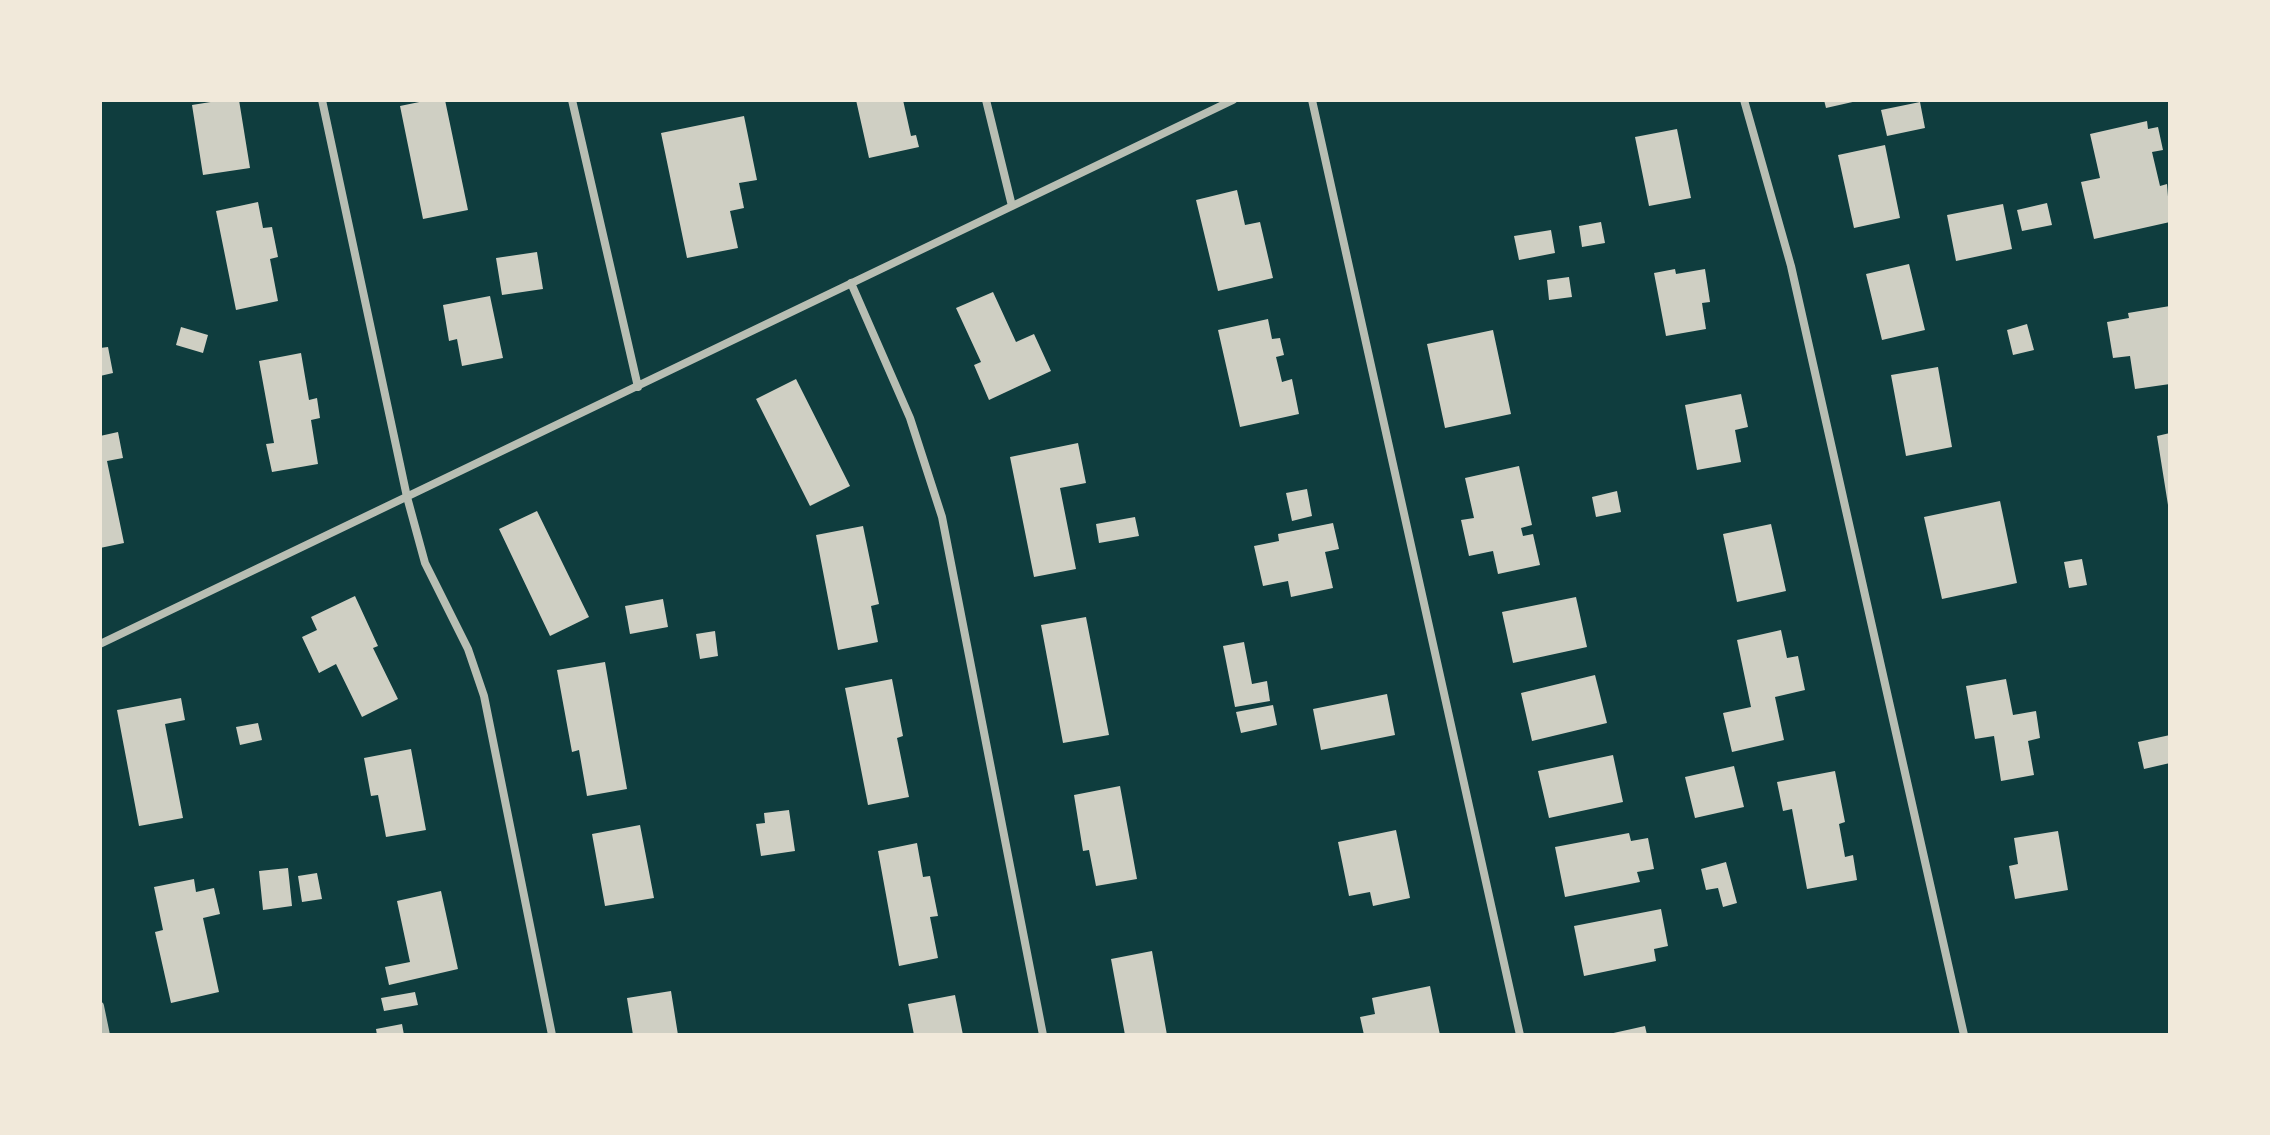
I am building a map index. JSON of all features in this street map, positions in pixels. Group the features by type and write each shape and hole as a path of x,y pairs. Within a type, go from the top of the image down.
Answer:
{"street":[{"path":"322,100 407,497 425,563 468,649 484,696 552,1035"},
{"path":"572,100 638,387"},
{"path":"986,100 1012,206"},
{"path":"100,644 1233,100"},
{"path":"1312,100 1520,1035"},
{"path":"1744,100 1791,266 1964,1035"},
{"path":"851,283 910,418 942,517 1043,1035"},
{"path":"100,1006 106,1035"}],"building":[{"path":"239,100 250,168 203,175 192,105"},
{"path":"445,100 468,210 423,219 400,106"},
{"path":"856,100 903,100 911,136 916,135 919,147 869,158"},
{"path":"1824,100 1857,100 1857,101 1826,108"},
{"path":"1920,102 1925,128 1887,136 1881,110"},
{"path":"744,116 757,180 739,183 744,208 730,211 738,248 687,258 661,133"},
{"path":"2147,121 2148,129 2158,127 2163,150 2152,152 2160,186 2167,184 2170,222 2094,239 2081,182 2100,178 2090,134"},
{"path":"1677,129 1691,198 1649,206 1635,137"},
{"path":"1885,145 1900,218 1854,228 1838,155"},
{"path":"1237,190 1245,225 1260,222 1273,278 1218,291 1196,200"},
{"path":"258,202 263,228 272,227 278,257 270,259 278,301 236,310 216,211"},
{"path":"2047,203 2052,225 2022,231 2017,210"},
{"path":"2003,204 2012,249 1956,261 1947,215"},
{"path":"1601,222 1605,243 1582,247 1579,226"},
{"path":"1551,230 1555,253 1519,260 1514,236"},
{"path":"537,252 543,289 502,295 496,258"},
{"path":"1909,264 1925,330 1882,340 1866,274"},
{"path":"1675,269 1676,274 1705,269 1710,302 1702,303 1706,329 1666,336 1654,273"},
{"path":"1569,277 1572,297 1549,300 1547,280"},
{"path":"993,292 1016,342 1034,334 1051,371 989,400 974,365 981,362 956,308"},
{"path":"490,296 503,358 462,366 457,339 449,341 443,305"},
{"path":"2170,306 2170,384 2135,389 2130,356 2113,358 2107,322 2129,318 2128,313"},
{"path":"1268,319 1272,339 1280,338 1284,355 1276,357 1282,382 1292,379 1299,414 1240,427 1218,330"},
{"path":"2027,324 2034,350 2013,355 2007,330"},
{"path":"181,327 208,335 203,353 176,345"},
{"path":"1493,330 1511,414 1445,428 1427,344"},
{"path":"108,347 113,373 100,376 100,348"},
{"path":"301,353 309,400 317,398 320,418 311,420 318,464 272,472 266,444 274,443 259,361"},
{"path":"1938,367 1952,447 1906,456 1891,375"},
{"path":"796,379 850,486 810,506 756,399"},
{"path":"1741,394 1748,427 1735,430 1741,462 1697,470 1685,405"},
{"path":"118,432 123,458 107,461 124,543 100,548 100,436"},
{"path":"2170,433 2170,505 2168,505 2157,436"},
{"path":"1078,443 1086,483 1060,488 1076,569 1034,577 1010,457"},
{"path":"1519,466 1532,525 1521,528 1523,536 1533,534 1540,565 1498,574 1493,551 1469,556 1461,520 1474,518 1465,478"},
{"path":"1307,489 1312,516 1292,521 1286,493"},
{"path":"1617,491 1621,512 1596,517 1592,497"},
{"path":"2000,501 2017,583 1942,599 1924,517"},
{"path":"537,511 589,617 550,636 499,529"},
{"path":"1135,517 1139,536 1099,543 1096,524"},
{"path":"1333,523 1339,549 1325,552 1333,588 1291,597 1288,581 1263,586 1254,546 1279,541 1278,534"},
{"path":"1771,524 1786,591 1737,602 1723,534"},
{"path":"863,526 879,604 871,606 878,642 838,650 816,535"},
{"path":"2082,559 2087,585 2069,588 2064,562"},
{"path":"355,596 378,646 373,648 398,699 362,717 336,664 319,673 302,637 317,630 311,617"},
{"path":"1576,597 1587,647 1513,663 1502,612"},
{"path":"663,599 668,627 630,634 625,606"},
{"path":"1086,617 1109,735 1063,743 1041,625"},
{"path":"1781,630 1787,658 1798,656 1805,690 1775,697 1784,740 1732,752 1723,713 1751,707 1737,640"},
{"path":"715,631 718,656 700,659 696,634"},
{"path":"1244,642 1252,684 1267,681 1270,701 1235,707 1223,646"},
{"path":"605,662 627,789 587,796 579,750 572,752 557,670"},
{"path":"1595,675 1607,723 1532,741 1521,693"},
{"path":"892,679 903,736 897,738 909,797 868,805 845,688"},
{"path":"2006,679 2013,715 2036,711 2040,738 2028,741 2034,775 2001,781 1994,736 1975,739 1966,686"},
{"path":"1387,694 1395,735 1321,750 1313,709"},
{"path":"181,698 185,720 165,724 183,818 139,826 117,710"},
{"path":"1273,705 1277,725 1241,733 1236,712"},
{"path":"258,723 262,740 240,745 236,727"},
{"path":"2170,735 2170,763 2144,769 2138,742"},
{"path":"411,749 426,830 386,837 378,795 371,796 364,758"},
{"path":"1613,755 1623,802 1549,818 1538,771"},
{"path":"1734,766 1744,807 1695,818 1685,777"},
{"path":"1835,771 1845,822 1839,824 1845,857 1853,855 1857,880 1807,889 1792,809 1783,811 1777,782"},
{"path":"1120,786 1137,879 1096,886 1089,850 1083,851 1074,795"},
{"path":"789,810 795,851 761,856 756,824 765,823 764,813"},
{"path":"640,825 654,898 605,906 592,834"},
{"path":"1396,830 1410,898 1373,906 1370,892 1349,896 1338,842"},
{"path":"2058,831 2068,890 2015,899 2009,866 2018,864 2014,838"},
{"path":"1629,833 1631,841 1648,838 1654,869 1637,872 1640,882 1565,897 1555,847"},
{"path":"917,843 923,877 930,876 938,916 930,917 938,958 899,966 878,851"},
{"path":"1726,862 1737,903 1723,907 1718,888 1706,890 1701,869"},
{"path":"288,868 292,906 263,910 259,871"},
{"path":"317,873 322,899 302,902 298,876"},
{"path":"194,879 196,892 214,888 220,914 203,918 219,992 171,1003 155,932 163,930 154,887"},
{"path":"441,891 458,969 389,985 385,967 410,962 397,901"},
{"path":"1661,909 1668,946 1654,949 1656,961 1584,976 1574,926"},
{"path":"1152,951 1167,1035 1125,1035 1111,959"},
{"path":"1430,986 1440,1035 1364,1035 1360,1017 1375,1014 1372,998"},
{"path":"671,991 678,1035 633,1035 627,998"},
{"path":"415,992 418,1005 384,1011 381,998"},
{"path":"955,995 963,1035 914,1035 908,1004"},
{"path":"402,1024 404,1035 377,1035 376,1029"},
{"path":"1645,1026 1647,1035 1609,1034"}]}
